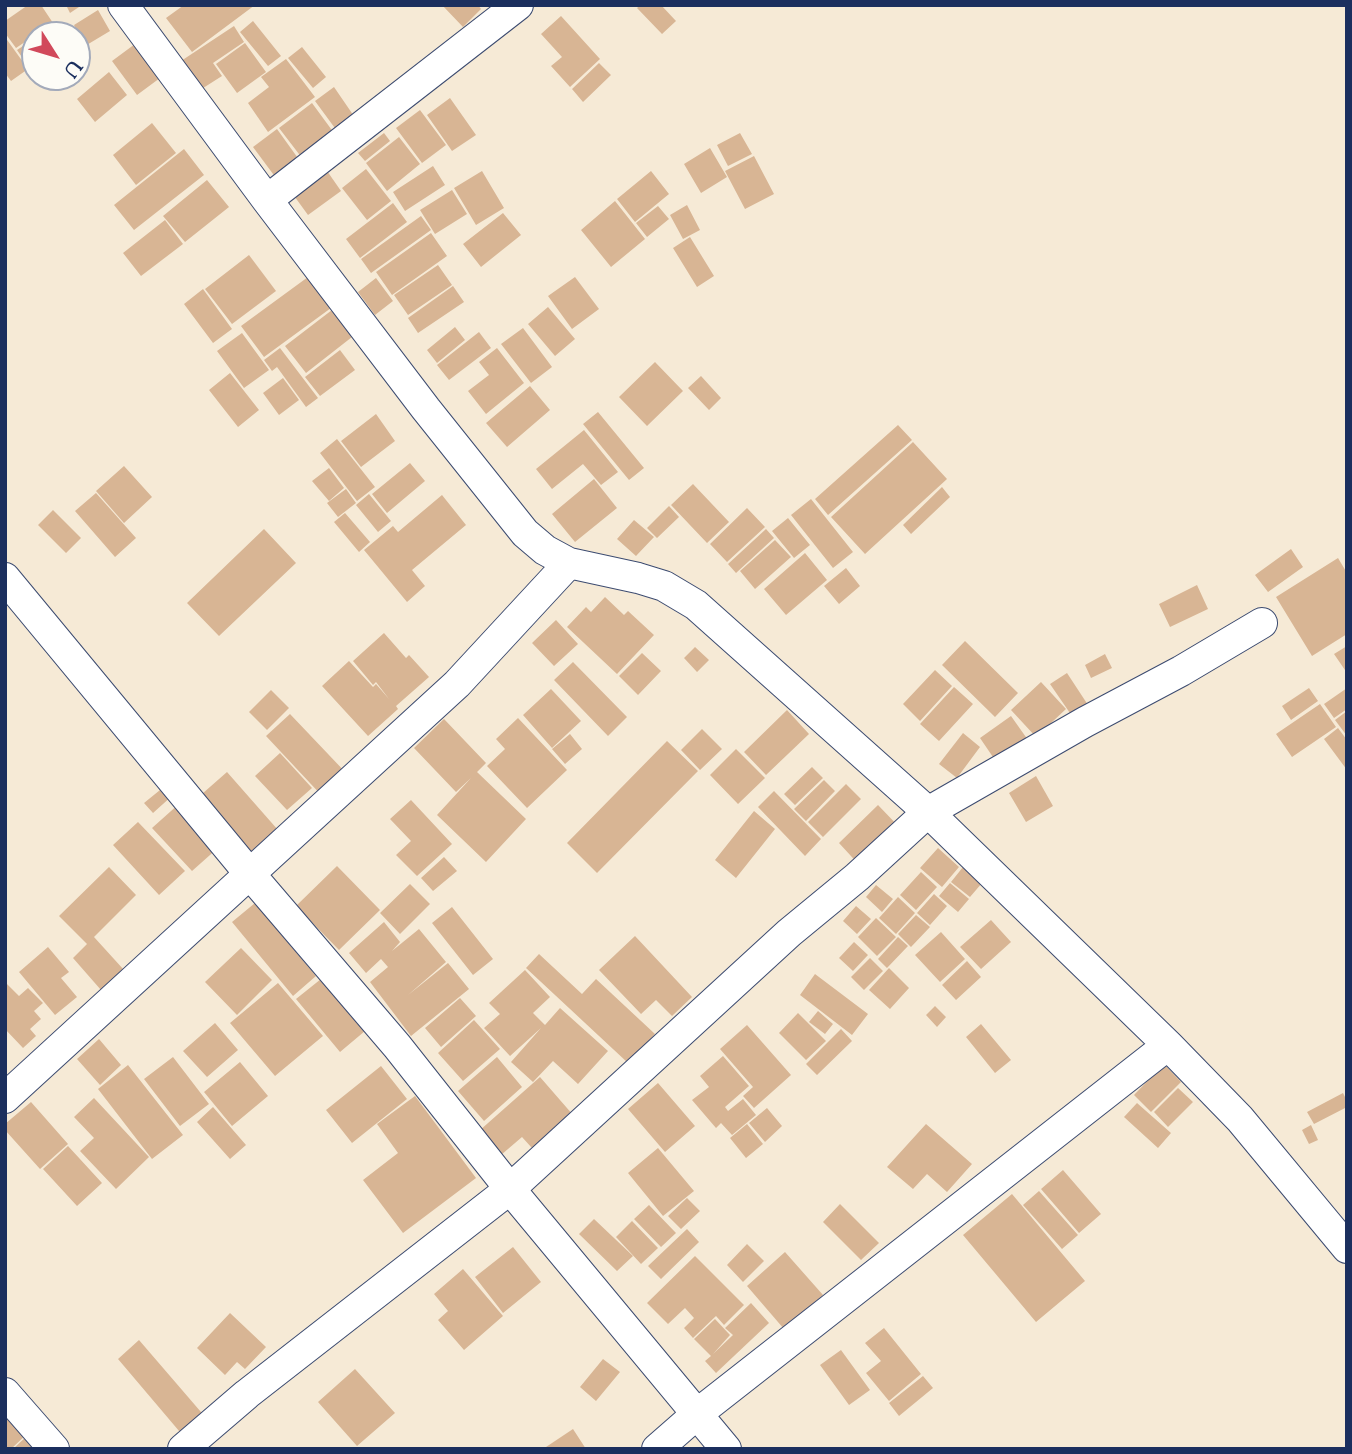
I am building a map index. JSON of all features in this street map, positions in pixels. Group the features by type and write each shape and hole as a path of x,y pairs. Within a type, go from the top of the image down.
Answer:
{"street":[{"path":"123,5 426,409 525,533 545,550 569,563 664,586 696,605 929,812 1168,1045 1240,1119 1347,1248"},
{"path":"267,200 518,5"},
{"path":"5,1098 457,684 569,563"},
{"path":"5,578 249,873 397,1046 510,1189 726,1449"},
{"path":"183,1449 247,1394 510,1189 789,933 929,812 1262,623"},
{"path":"657,1449 696,1413 1168,1045"},
{"path":"5,1393 54,1449"}],"building":[{"path":"28,5 41,5 52,21 21,21 21,45 16,48 5,33 5,21"},
{"path":"66,5 82,5 70,13"},
{"path":"184,5 255,5 192,52 166,18"},
{"path":"442,5 478,5 481,9 463,27"},
{"path":"640,5 661,5 676,21 662,34 637,8"},
{"path":"98,10 110,31 91,42 91,21 80,21"},
{"path":"561,16 600,59 570,87 551,66 562,57 541,34"},
{"path":"253,21 281,56 268,66 240,32"},
{"path":"234,26 244,42 213,63 222,76 200,90 181,61"},
{"path":"5,37 21,59 21,74 11,81 5,73"},
{"path":"245,43 266,72 237,93 216,64"},
{"path":"135,44 160,78 137,95 112,61"},
{"path":"302,47 326,77 313,88 288,58"},
{"path":"286,59 315,97 268,132 248,103 269,87 261,77"},
{"path":"599,63 611,75 583,102 572,89"},
{"path":"109,72 127,95 95,122 77,99 86,91 91,91 91,87"},
{"path":"334,87 358,122 340,135 315,101"},
{"path":"450,98 476,135 452,151 427,115"},
{"path":"312,103 334,133 302,158 279,128"},
{"path":"420,110 446,145 422,163 396,128"},
{"path":"152,123 176,153 136,185 113,155"},
{"path":"277,129 300,161 276,178 253,147"},
{"path":"384,133 390,141 365,161 358,153"},
{"path":"740,133 752,154 728,166 717,145"},
{"path":"399,137 420,164 387,191 366,163"},
{"path":"710,148 727,177 701,193 684,164"},
{"path":"184,149 204,175 134,230 114,205"},
{"path":"754,156 774,194 745,209 725,171"},
{"path":"433,166 445,185 405,211 393,192"},
{"path":"325,168 341,191 308,215 292,193"},
{"path":"366,169 391,201 367,220 342,188"},
{"path":"482,171 504,208 476,225 454,188"},
{"path":"651,171 669,194 635,222 617,199"},
{"path":"207,180 229,207 185,242 163,216"},
{"path":"452,190 467,214 435,234 420,210"},
{"path":"615,201 645,239 611,267 581,230"},
{"path":"393,203 407,222 360,258 346,239"},
{"path":"687,205 700,230 683,239 670,215"},
{"path":"658,206 669,219 647,237 636,223"},
{"path":"503,213 521,235 481,267 463,244"},
{"path":"421,216 431,230 371,273 361,259"},
{"path":"165,220 183,244 141,276 123,253"},
{"path":"431,233 447,256 392,295 376,272"},
{"path":"690,237 714,276 697,287 673,248"},
{"path":"249,255 276,291 232,324 205,289"},
{"path":"438,265 452,285 408,315 394,295"},
{"path":"308,277 331,308 264,357 241,326"},
{"path":"575,277 599,309 572,329 548,296"},
{"path":"376,278 393,301 375,315 358,292"},
{"path":"453,286 464,302 418,333 408,318"},
{"path":"203,289 232,329 213,343 184,304"},
{"path":"548,307 575,339 555,356 528,324"},
{"path":"332,310 352,337 306,373 285,346"},
{"path":"455,327 465,340 437,363 427,350"},
{"path":"523,328 552,367 531,383 501,344"},
{"path":"479,332 491,348 449,380 437,365"},
{"path":"242,333 269,370 244,388 217,351"},
{"path":"280,348 318,398 306,407 277,367 272,371 264,360"},
{"path":"497,348 524,383 486,414 468,391 489,375 479,362"},
{"path":"340,350 355,370 320,396 305,377"},
{"path":"655,362 683,391 647,426 619,397"},
{"path":"230,373 259,410 238,427 209,390"},
{"path":"701,376 721,398 709,410 688,388"},
{"path":"283,378 299,400 279,415 263,393"},
{"path":"530,386 550,410 507,447 486,423"},
{"path":"598,412 644,468 629,480 583,424"},
{"path":"376,414 395,441 361,467 341,441"},
{"path":"898,425 912,440 828,515 815,499"},
{"path":"584,430 618,472 601,485 583,464 552,489 536,469"},
{"path":"337,439 375,487 357,501 320,453"},
{"path":"913,442 947,479 865,554 831,517"},
{"path":"410,463 425,481 387,513 372,494"},
{"path":"124,466 152,497 124,523 96,491"},
{"path":"329,468 344,488 329,501 312,481"},
{"path":"594,479 617,508 575,542 552,514"},
{"path":"693,484 729,522 707,543 671,505"},
{"path":"942,487 950,497 911,534 903,525"},
{"path":"346,489 356,503 338,517 327,503"},
{"path":"96,493 136,538 115,557 75,511"},
{"path":"369,494 391,521 378,532 356,505"},
{"path":"442,495 466,525 412,570 425,586 407,602 364,550 393,526 398,532"},
{"path":"811,499 853,552 833,568 791,515"},
{"path":"669,506 679,517 657,538 647,528"},
{"path":"747,508 765,527 727,562 710,544"},
{"path":"53,510 81,538 66,553 38,525"},
{"path":"345,513 370,542 359,552 334,522"},
{"path":"788,518 810,545 794,558 772,531"},
{"path":"634,520 654,537 636,556 617,539"},
{"path":"264,529 296,563 219,636 187,603"},
{"path":"766,529 774,538 736,573 728,564"},
{"path":"775,540 791,557 755,589 740,571"},
{"path":"1291,549 1303,567 1268,592 1255,575"},
{"path":"805,553 827,580 786,615 764,589"},
{"path":"1338,558 1347,573 1347,634 1312,656 1276,597"},
{"path":"846,568 860,586 839,604 824,586"},
{"path":"1197,585 1208,609 1170,627 1159,604"},
{"path":"605,597 624,615 628,611 654,635 617,674 567,627 586,607 591,612"},
{"path":"556,620 578,644 554,666 532,643"},
{"path":"384,633 406,658 409,655 429,677 368,736 322,686 349,661 373,687 376,684 389,699 376,682 373,685 353,661"},
{"path":"965,641 1018,693 995,717 942,665"},
{"path":"1347,646 1347,673 1334,654"},
{"path":"695,647 709,660 697,672 684,658"},
{"path":"642,653 661,671 638,695 619,676"},
{"path":"1105,654 1112,668 1091,678 1085,665"},
{"path":"573,662 627,717 608,736 554,680"},
{"path":"935,670 952,686 920,721 903,704"},
{"path":"1067,673 1088,705 1072,716 1050,684"},
{"path":"1041,682 1066,709 1036,737 1011,710"},
{"path":"954,687 973,704 939,741 920,724"},
{"path":"1309,688 1318,701 1291,720 1282,706"},
{"path":"1347,688 1347,709 1334,718 1324,704"},
{"path":"551,689 581,721 552,748 523,715"},
{"path":"271,690 289,708 267,730 249,712"},
{"path":"1320,704 1336,727 1292,757 1276,734"},
{"path":"787,710 809,734 766,775 744,752"},
{"path":"1347,711 1347,736 1335,720"},
{"path":"290,714 348,775 324,798 266,736"},
{"path":"1011,716 1028,740 997,763 980,738"},
{"path":"518,718 567,770 527,808 487,766 505,749 496,739"},
{"path":"444,719 486,763 477,772 526,819 486,862 437,815 471,778 456,792 414,748"},
{"path":"1338,728 1347,740 1347,770 1324,739"},
{"path":"702,729 722,749 700,770 681,750"},
{"path":"963,733 980,747 957,778 939,764"},
{"path":"570,734 582,749 565,764 552,749"},
{"path":"667,741 698,771 597,873 567,843"},
{"path":"736,749 765,778 738,804 710,775"},
{"path":"280,753 312,788 287,810 255,776"},
{"path":"812,767 823,778 795,805 784,794"},
{"path":"227,772 278,830 244,859 194,801"},
{"path":"1036,776 1053,806 1026,822 1009,793"},
{"path":"824,780 835,791 806,821 794,809"},
{"path":"846,784 861,799 823,837 808,822"},
{"path":"165,786 173,795 153,813 144,803"},
{"path":"774,791 821,839 805,856 758,807"},
{"path":"411,800 452,844 417,876 396,855 411,841 390,819"},
{"path":"180,803 219,847 192,871 152,828"},
{"path":"878,805 902,830 862,868 839,843"},
{"path":"754,811 775,829 736,878 715,860"},
{"path":"138,822 185,871 159,895 113,845"},
{"path":"938,848 959,867 942,887 920,868"},
{"path":"444,857 457,871 433,891 421,878"},
{"path":"337,866 380,910 339,950 296,906"},
{"path":"109,867 136,895 94,937 124,970 101,990 73,958 87,944 59,916"},
{"path":"963,867 982,883 970,897 951,882"},
{"path":"921,872 937,887 916,910 900,895"},
{"path":"950,883 969,899 958,912 939,896"},
{"path":"410,884 430,904 400,934 380,913"},
{"path":"876,885 893,899 882,912 866,897"},
{"path":"934,894 947,906 930,925 917,913"},
{"path":"898,897 915,913 896,934 879,918"},
{"path":"255,903 316,976 293,996 232,922"},
{"path":"856,906 871,919 857,934 843,921"},
{"path":"452,907 493,959 473,975 432,923"},
{"path":"916,915 930,927 911,947 898,934"},
{"path":"876,918 896,937 877,956 858,937"},
{"path":"991,920 1011,942 981,969 960,947"},
{"path":"384,922 400,942 392,951 419,929 446,962 408,995 448,963 469,989 411,1036 370,982 388,967 381,959 366,973 349,953"},
{"path":"941,932 965,959 940,982 915,955"},
{"path":"635,936 692,997 672,1016 656,1000 641,1014 599,970"},
{"path":"898,937 908,946 887,968 878,959"},
{"path":"854,942 868,955 853,971 839,958"},
{"path":"48,947 69,972 61,978 77,997 55,1015 19,972"},
{"path":"241,948 272,980 237,1015 205,982"},
{"path":"539,954 582,994 596,979 655,1034 628,1063 526,968"},
{"path":"870,958 883,971 864,990 851,977"},
{"path":"967,961 981,977 956,1000 942,985"},
{"path":"889,968 909,988 890,1009 869,990"},
{"path":"525,970 550,997 533,1013 545,1025 560,1008 608,1051 578,1084 553,1061 533,1082 511,1062 541,1028 510,1056 484,1028 500,1014 489,1003"},
{"path":"815,974 868,1014 852,1035 800,995"},
{"path":"321,979 365,1031 340,1052 296,999"},
{"path":"5,982 19,996 28,988 43,1003 34,1011 41,1019 30,1029 36,1036 23,1048 5,1029"},
{"path":"278,983 323,1036 275,1076 230,1023"},
{"path":"460,998 476,1016 441,1047 425,1028"},
{"path":"935,1006 946,1017 937,1027 926,1015"},
{"path":"818,1011 833,1024 825,1034 809,1022"},
{"path":"798,1013 826,1041 806,1060 779,1033"},
{"path":"474,1020 500,1049 463,1081 438,1053"},
{"path":"215,1023 238,1050 207,1077 183,1051"},
{"path":"981,1024 1011,1060 995,1073 966,1037"},
{"path":"747,1025 791,1075 754,1108 743,1096 753,1087 720,1049"},
{"path":"841,1029 852,1041 817,1075 806,1064"},
{"path":"99,1039 121,1065 100,1085 77,1059"},
{"path":"723,1056 749,1086 725,1107 728,1111 743,1099 756,1115 732,1135 721,1123 716,1128 692,1100 709,1087 700,1076"},
{"path":"173,1057 209,1104 180,1126 144,1079"},
{"path":"497,1057 522,1087 484,1121 458,1091"},
{"path":"240,1062 268,1096 232,1126 204,1092"},
{"path":"1164,1064 1181,1082 1151,1112 1134,1095"},
{"path":"128,1065 183,1135 152,1159 98,1089"},
{"path":"381,1066 407,1099 352,1143 326,1110"},
{"path":"540,1077 580,1123 541,1158 522,1137 501,1155 479,1131"},
{"path":"658,1083 695,1126 665,1152 628,1109"},
{"path":"1178,1088 1193,1102 1168,1127 1154,1112"},
{"path":"1343,1093 1347,1107 1314,1124 1307,1112"},
{"path":"415,1096 476,1178 403,1233 363,1180 398,1153 377,1124"},
{"path":"94,1098 149,1157 116,1189 80,1151 94,1138 74,1117"},
{"path":"31,1102 68,1144 40,1169 5,1130 5,1124"},
{"path":"1137,1103 1171,1133 1158,1148 1124,1117"},
{"path":"213,1107 246,1145 230,1159 197,1122"},
{"path":"767,1108 782,1126 765,1142 749,1123"},
{"path":"747,1124 763,1144 746,1158 730,1138"},
{"path":"926,1124 972,1164 947,1192 927,1174 913,1189 887,1167"},
{"path":"1311,1125 1318,1140 1309,1144 1302,1130"},
{"path":"68,1146 102,1183 77,1206 43,1169"},
{"path":"658,1148 694,1191 663,1216 628,1173"},
{"path":"1063,1170 1101,1214 1079,1233 1041,1189"},
{"path":"1039,1191 1078,1235 1062,1249 1023,1205"},
{"path":"1012,1194 1085,1281 1036,1322 963,1235"},
{"path":"687,1198 700,1211 681,1229 668,1216"},
{"path":"840,1204 879,1243 861,1260 823,1222"},
{"path":"649,1205 676,1233 661,1247 634,1219"},
{"path":"594,1219 633,1256 617,1271 579,1234"},
{"path":"632,1221 658,1248 641,1264 616,1237"},
{"path":"687,1229 699,1242 661,1279 648,1266"},
{"path":"747,1244 764,1261 743,1282 727,1265"},
{"path":"513,1247 541,1282 503,1313 475,1277"},
{"path":"785,1252 823,1295 784,1329 747,1286"},
{"path":"695,1256 744,1305 724,1325 716,1316 693,1338 684,1328 694,1318 685,1308 668,1324 647,1303"},
{"path":"463,1269 503,1316 464,1350 438,1320 448,1311 434,1294"},
{"path":"751,1303 769,1323 716,1373 705,1361 711,1356 694,1339 715,1319 730,1335 713,1354 733,1335 725,1328"},
{"path":"230,1313 266,1347 245,1369 237,1362 225,1375 197,1348"},
{"path":"884,1328 921,1374 889,1401 866,1373 881,1361 865,1343"},
{"path":"139,1340 207,1419 185,1438 118,1359"},
{"path":"841,1350 870,1390 849,1405 820,1365"},
{"path":"603,1359 620,1372 596,1401 580,1387"},
{"path":"355,1369 395,1413 357,1446 318,1402"},
{"path":"923,1376 933,1388 899,1416 889,1403"},
{"path":"5,1411 27,1434 11,1449 5,1449"},
{"path":"573,1429 586,1449 543,1449"},
{"path":"29,1434 43,1449 13,1449"}]}
